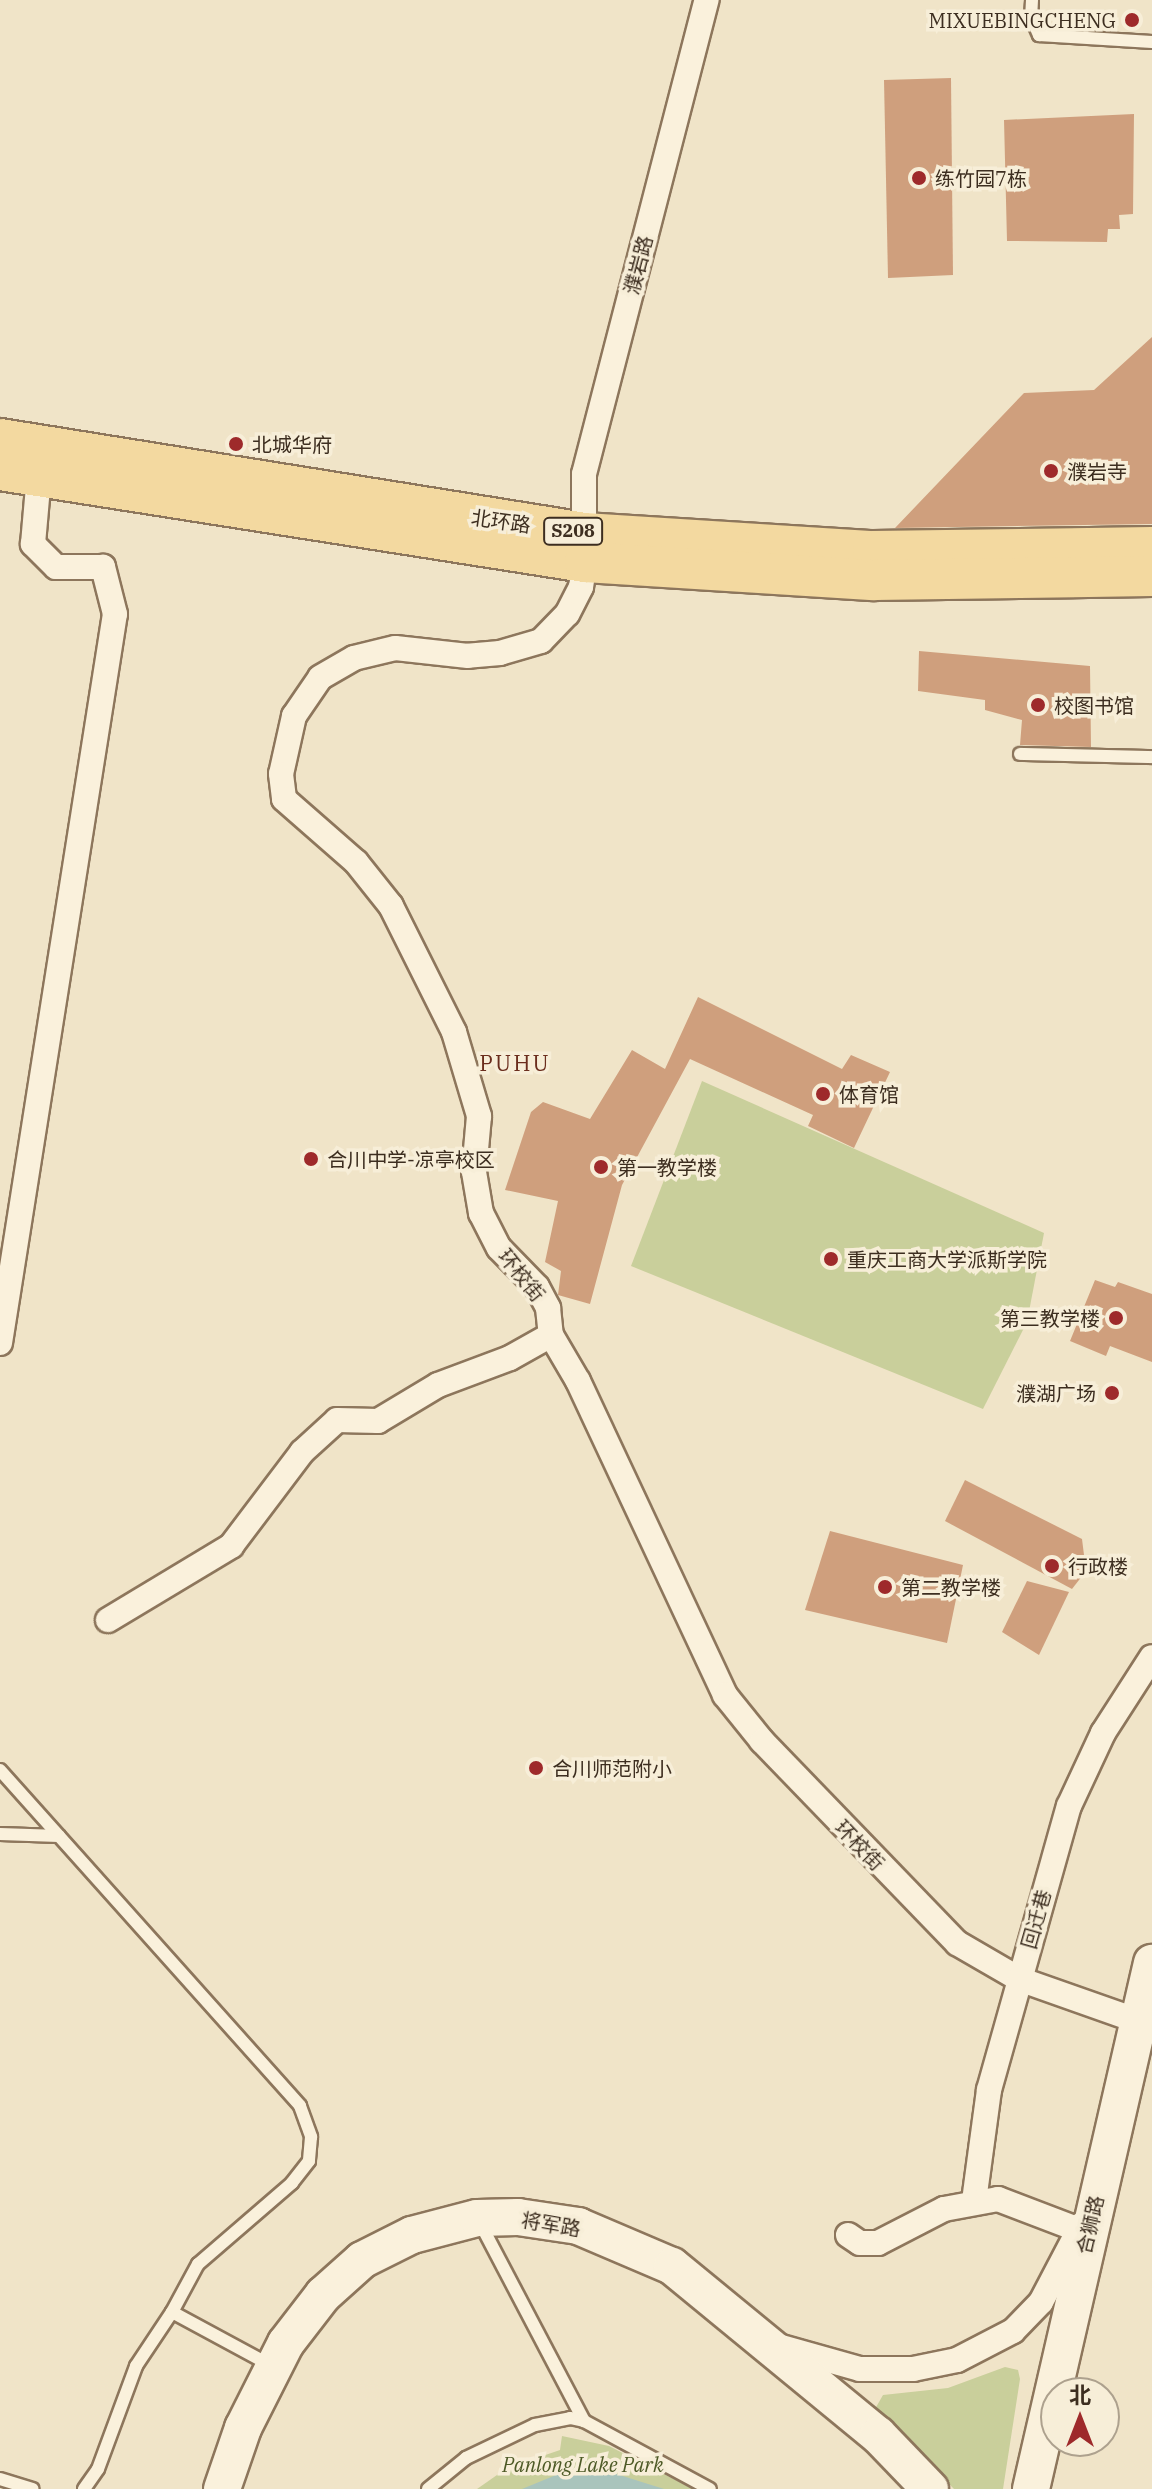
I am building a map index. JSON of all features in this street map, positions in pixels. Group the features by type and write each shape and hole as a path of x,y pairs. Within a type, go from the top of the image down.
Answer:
{"main road":[{"name":"北环路","path":"0,439 585,547 873,551 1152,547"},
{"name":"北环路","path":"0,470 585,547 874,580 1152,576"},
{"name":"合狮路","path":"1031,2489 1152,1963"},
{"name":"将军路","path":"222,2489 243,2428 274,2367 323,2295 362,2260 412,2235 477,2218 518,2217 578,2226 629,2245 672,2266 771,2344 878,2435 930,2489"}],"street":[{"name":"濮岩路","path":"585,547 584,474 707,0"},
{"path":"0,1343 115,614 103,567 56,567 33,544 39,476"},
{"name":"环校街","path":"585,547 581,587 567,614 541,641 500,653 468,656 395,648 354,658 320,678 294,716 281,774 284,799 356,862 391,906 454,1032 479,1116 474,1172 481,1213 499,1248 537,1287 548,1308 551,1335 578,1381 725,1695 773,1753 957,1943 1019,1979 1138,2021"},
{"path":"108,1620 231,1546 302,1452 337,1420 378,1421 438,1385 510,1358 551,1335"},
{"name":"回迁巷","path":"974,2201 989,2090 1069,1806 1103,1733 1152,1657"},
{"path":"771,2344 860,2369 913,2369 957,2360 1013,2331 1041,2302 1096,2198"},
{"path":"848,2235 860,2243 878,2243 974,2201 998,2199 1028,2207 1079,2230"}],"lane":[{"path":"1032,0 1031,17 1039,35 1152,42"},
{"path":"1020,754 1152,757"},
{"path":"0,1770 300,2106 311,2137 309,2161 292,2183 198,2264 172,2312 136,2366 98,2469 84,2489"},
{"path":"0,1834 59,1836"},
{"path":"477,2218 584,2421"},
{"path":"172,2312 274,2367"},
{"path":"428,2489 466,2458 535,2425 584,2421 710,2489"},
{"path":"0,2479 33,2489"}],"green space":[{"path":"702,1081 1044,1233 1027,1322 983,1409 631,1266"},
{"path":"1005,2367 1018,2370 1020,2379 1003,2489 954,2489 875,2409 883,2395 948,2388"},
{"name":"Panlong Lake Park","path":"562,2436 609,2446 693,2489 477,2489 507,2468 560,2450"}],"water":[{"path":"610,2472 664,2489 522,2489 561,2473"}],"building":[{"name":"练竹园7栋","path":"951,78 953,275 888,278 884,80"},
{"path":"1134,114 1133,214 1119,215 1120,229 1108,229 1107,242 1007,241 1004,120"},
{"name":"濮岩寺","path":"1152,337 1152,524 895,528 1024,393 1094,390"},
{"name":"校图书馆","path":"919,651 1090,666 1091,747 1020,745 1022,720 985,710 985,700 918,691"},
{"path":"698,997 842,1069 851,1055 890,1072 854,1148 808,1126 813,1115 690,1059 622,1185 590,1304 558,1295 561,1271 545,1262 558,1201 505,1190 531,1112 543,1102 590,1119 632,1050 665,1069"},
{"name":"第三教学楼","path":"1095,1280 1115,1287 1118,1282 1152,1294 1152,1362 1110,1346 1106,1356 1070,1341"},
{"name":"行政楼","path":"965,1480 1082,1539 1086,1571 1072,1589 945,1521"},
{"name":"第二教学楼","path":"830,1531 963,1565 947,1643 805,1610"},
{"path":"1027,1581 1069,1592 1039,1655 1002,1632"}],"place":[{"name":"MIXUEBINGCHENG","path":"1132,20"},
{"name":"练竹园7栋","path":"919,178"},
{"name":"北城华府","path":"236,444"},
{"name":"濮岩寺","path":"1051,471"},
{"name":"校图书馆","path":"1038,705"},
{"name":"体育馆","path":"823,1094"},
{"name":"合川中学-凉亭校区","path":"311,1159"},
{"name":"第一教学楼","path":"601,1167"},
{"name":"重庆工商大学派斯学院","path":"831,1259"},
{"name":"第三教学楼","path":"1116,1318"},
{"name":"濮湖广场","path":"1112,1393"},
{"name":"行政楼","path":"1052,1566"},
{"name":"第二教学楼","path":"885,1587"},
{"name":"合川师范附小","path":"536,1768"}],"district":[{"name":"PUHU","path":"515,1063"}]}
